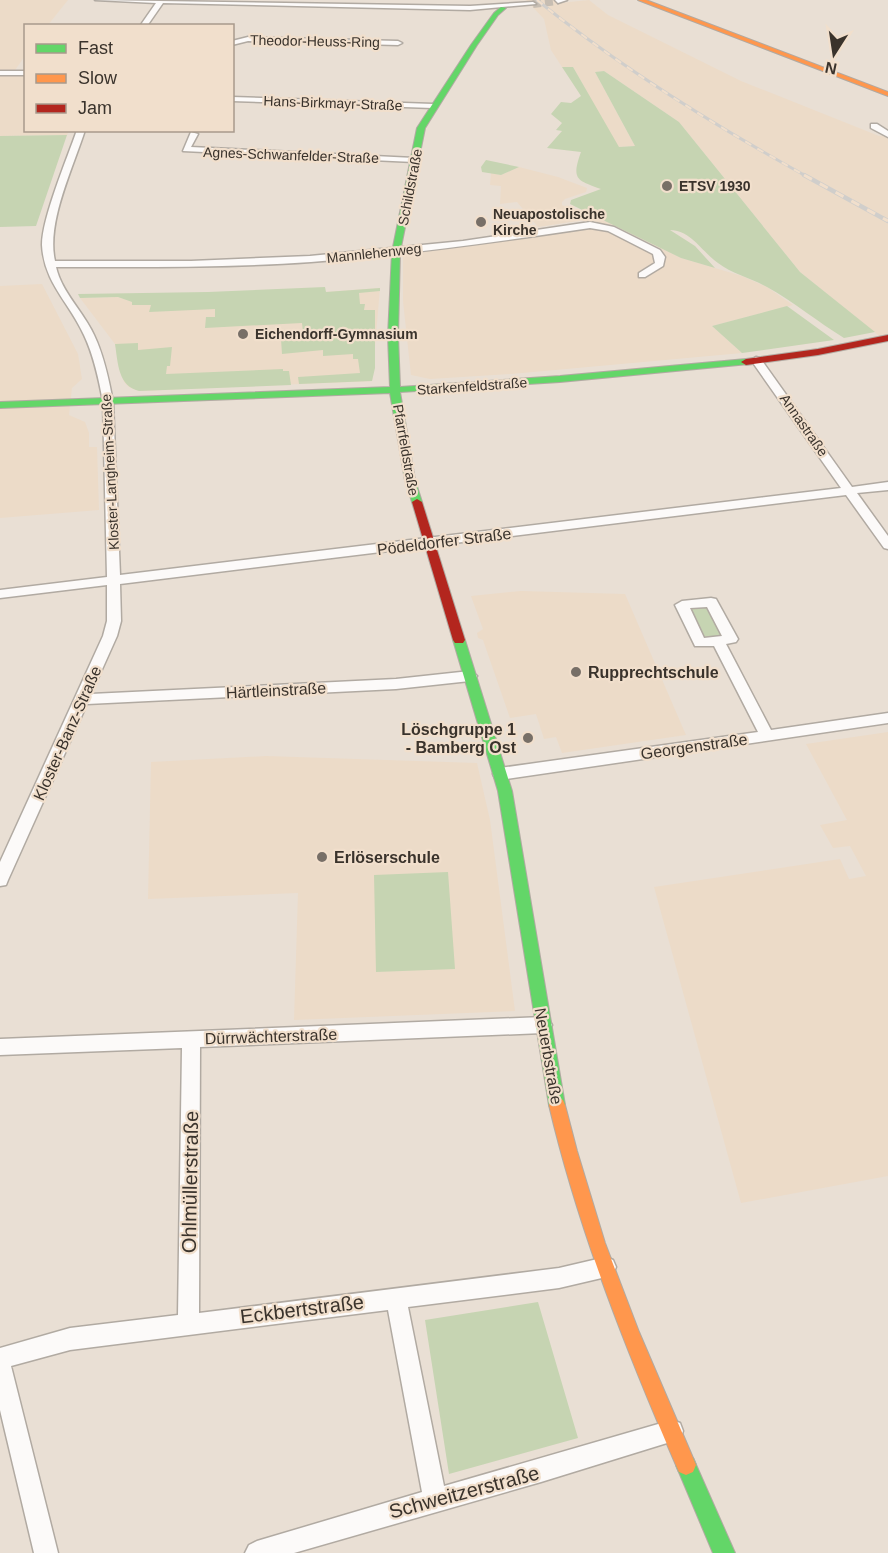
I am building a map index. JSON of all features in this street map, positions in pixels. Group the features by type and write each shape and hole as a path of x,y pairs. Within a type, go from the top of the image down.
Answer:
{"street":[{"path":"98,0 533,4"},
{"path":"558,1 564,0"},
{"path":"641,0 888,94"},
{"path":"144,24 161,1"},
{"name":"Schildstraße","path":"395,391 393,336 396,252 421,128 433,106 503,4"},
{"name":"Theodor-Heuss-Ring","path":"234,42 248,39 398,43"},
{"path":"0,74 24,73"},
{"name":"Hans-Birkmayr-Straße","path":"234,99 433,106"},
{"path":"888,122 874,126 888,135"},
{"name":"Kloster-Langheim-Straße","path":"80,132 48,229 47,248 49,264 60,290 89,335 102,371 108,402 115,581"},
{"name":"Agnes-Schwanfelder-Straße","path":"194,134 186,147 189,150 414,160"},
{"name":"Mannlehenweg","path":"49,264 226,263 320,259 396,252 580,225 597,225 611,229 657,252 660,264 642,276"},
{"name":"Starkenfeldstraße","path":"0,405 395,391 547,381 756,360 888,338"},
{"name":"Annastraße","path":"756,360 888,545"},
{"name":"Pfarrfeldstraße","path":"395,391 410,480 428,543"},
{"name":"Starkenfeldstraße","path":"0,400 53,403"},
{"name":"Pödeldorfer Straße","path":"0,594 888,486"},
{"name":"Neuerbstraße","path":"428,543 500,774 515,836 543,1025 561,1123 606,1268 723,1553"},
{"name":"Kloster-Banz-Straße","path":"0,880 110,636 114,621 115,581"},
{"path":"718,641 767,735"},
{"name":"Härtleinstraße","path":"81,699 396,684 470,676"},
{"name":"Georgenstraße","path":"500,774 888,718"},
{"name":"Dürrwächterstraße","path":"0,1047 543,1025"},
{"name":"Ohlmüllerstraße","path":"188,1324 192,1039"},
{"name":"Eckbertstraße","path":"0,1359 70,1339 559,1278 606,1268"},
{"path":"396,1297 435,1500"},
{"path":"0,1366 46,1553"},
{"name":"Schweitzerstraße","path":"257,1553 672,1431"}],"shaded area":[{"path":"0,0 68,0 49,24 24,24 24,57 15,70 0,70"},
{"path":"526,0 556,0 560,3 589,0 608,15 741,81 879,136 888,134 888,343 800,272 679,122 604,71 595,72 635,146 618,147 573,67 562,67 551,50 544,19"},
{"path":"0,76 24,76 24,132 68,132 67,135 0,136"},
{"path":"519,167 558,177 587,188 586,192 562,202 562,205 579,214 583,220 538,227 517,202 500,204 501,186 490,185 491,173 501,175"},
{"path":"603,220 681,258 742,276 767,287 793,305 712,326 742,353 511,374 430,379 411,375 403,301 403,253"},
{"path":"42,284 78,354 82,379 72,388 69,415 85,422 89,433 89,447 97,447 99,510 0,518 0,286"},
{"name":"Eichendorff-Gymnasium","path":"380,288 372,381 139,391 124,382 115,344 80,298 118,297 132,302 133,305 326,301 325,292"},
{"name":"Rupprechtschule","path":"521,591 625,594 686,735 562,753 556,737 544,739 536,714 510,718 483,640 478,638 477,633 483,629 471,596"},
{"path":"888,732 888,1176 741,1203 654,887 840,859 849,879 866,876 850,846 833,848 820,825 847,820 806,744"},
{"name":"Erlöserschule","path":"266,756 477,763 490,820 515,1011 294,1020 298,893 148,899 151,762"}],"green space":[{"path":"562,67 573,67 619,147 635,146 595,72 604,71 679,122 800,272 875,332 844,338 777,293 723,267 684,234 670,230 695,246 715,268 681,258 570,204 571,200 601,189 578,178 577,168 581,152 547,148 562,131 556,130 562,123 551,114 561,102 571,103 581,96"},
{"path":"67,135 36,226 0,227 0,136"},
{"path":"486,160 519,167 501,175 482,172 481,167"},
{"path":"325,287 326,292 380,288 380,291 359,293 360,304 365,304 364,310 375,310 375,368 372,381 299,384 298,377 360,373 358,359 353,359 353,354 323,356 323,350 282,354 281,339 308,340 307,334 281,336 303,332 302,323 205,328 206,317 215,317 215,309 149,312 151,305 132,305 132,302 118,297 80,298 78,294 208,292"},
{"path":"787,306 834,340 742,353 712,326"},
{"path":"138,343 138,350 172,347 170,366 167,366 166,374 283,369 283,371 289,371 291,385 139,391 123,379 118,366 115,344"},
{"path":"695,607 710,608 723,634 721,636 703,637 690,611"},
{"path":"448,872 455,969 376,972 374,875"},
{"path":"538,1302 578,1438 449,1474 425,1320"}],"tunnel":[{"path":"533,4 558,1"}],"railway":[{"path":"537,0 634,72 736,136 806,176"},
{"path":"804,175 888,221"}],"traffic: fast":[{"path":"417,502 410,480 395,391 393,336 396,252 421,128 474,45 496,14 503,8"},
{"path":"0,405 467,386 746,362"},
{"path":"459,640 505,791 557,1105"},
{"path":"686,1465 724,1553"}],"traffic: slow":[{"path":"641,0 888,94"},
{"path":"557,1105 581,1197 612,1288 686,1465"}],"traffic: jam":[{"path":"746,362 818,352 888,338"},
{"path":"417,502 459,640"}],"place":[{"name":"ETSV 1930","path":"667,186"},
{"name":"Neuapostolische Kirche","path":"481,222"},
{"name":"Eichendorff-Gymnasium","path":"243,334"},
{"name":"Rupprechtschule","path":"576,672"},
{"name":"Löschgruppe 1 - Bamberg Ost","path":"528,738"},
{"name":"Erlöserschule","path":"322,857"}]}
